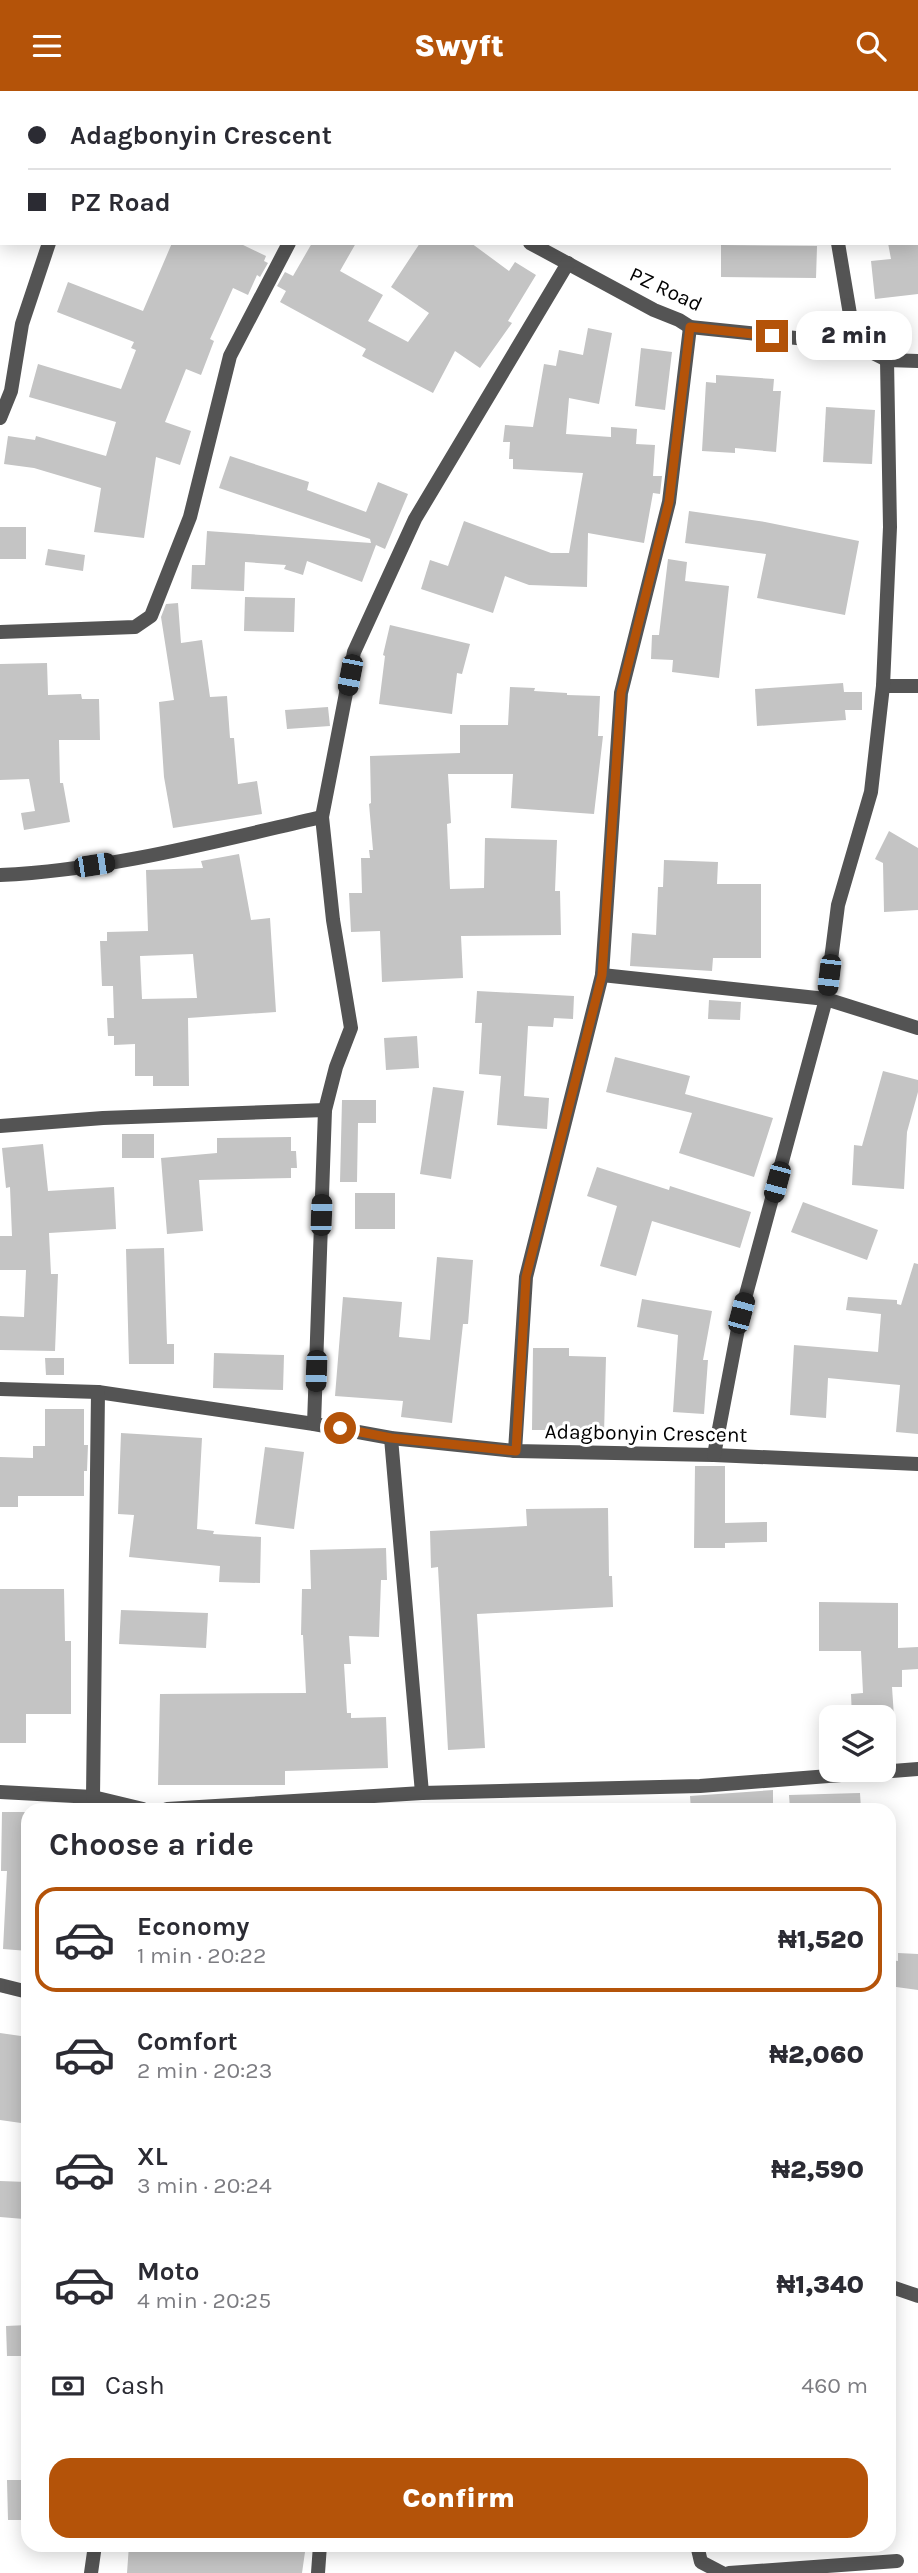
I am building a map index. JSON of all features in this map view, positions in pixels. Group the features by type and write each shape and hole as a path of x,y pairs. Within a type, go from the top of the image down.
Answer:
{"street":[{"path":"0,418 11,391 22,324 48,245"},
{"path":"0,632 135,627 151,616 190,517 230,356 288,245"},
{"name":"PZ Road","path":"534,245 690,327 855,344 887,360 918,361"},
{"path":"838,245 855,344"},
{"path":"314,1424 324,1110 351,1028 333,920 322,817 354,652 415,519 568,263"},
{"path":"516,1451 526,1277 602,975 621,693 669,502 690,327"},
{"path":"714,1455 741,1313 826,999 838,905 871,792 883,685 890,527 887,360"},
{"path":"883,685 918,686"},
{"path":"0,875 46,873 143,858 322,817"},
{"path":"602,975 826,999 918,1028"},
{"path":"0,1126 103,1118 324,1110"},
{"name":"Adagbonyin Crescent","path":"0,1389 98,1392 391,1438 516,1451 714,1455 918,1464"},
{"path":"93,1797 98,1392"},
{"path":"391,1438 422,1793"},
{"path":"263,1803 422,1793 700,1786 918,1769"},
{"path":"0,1792 93,1797 118,1803"},
{"path":"0,1985 21,1990"},
{"path":"896,2288 918,2296"},
{"path":"91,2573 94,2552"},
{"path":"318,2573 320,2552"},
{"path":"699,2552 701,2563 722,2573"},
{"path":"729,2573 897,2561"}],"building":[{"path":"171,245 243,245 266,256 264,261 268,263 260,277 257,275 248,295 233,288 210,339 214,341 201,375 186,369 165,422 191,431 180,465 156,457 144,538 94,532 101,488 34,468 4,464 8,436 35,440 36,436 106,456 116,422 29,397 38,364 121,389 136,350 131,348 134,342 57,312 68,282 143,311"},
{"path":"311,245 355,245 340,271 383,295 368,321 408,342 429,313 391,287 419,245 474,245 509,271 515,262 536,275 508,321 512,323 480,368 455,351 433,393 362,356 366,349 280,302 286,291 277,286 285,272 293,276"},
{"path":"721,245 817,246 816,278 721,277"},
{"path":"888,245 918,245 918,294 875,299 871,261 891,259"},
{"path":"588,328 612,333 599,404 569,398 566,434 611,437 611,427 637,429 636,444 655,445 653,476 662,476 660,494 653,493 644,543 588,533 587,587 529,585 505,576 493,613 421,589 430,560 448,566 464,521 551,553 569,553 583,473 513,469 513,459 509,459 510,442 503,442 505,425 533,427 544,364 556,366 559,350 583,355"},
{"path":"641,348 672,352 665,410 635,406"},
{"path":"716,375 774,379 773,391 781,391 776,452 735,448 735,453 702,451 706,382 716,383"},
{"path":"826,407 875,410 872,464 823,462"},
{"path":"230,456 309,482 307,490 366,512 378,482 408,494 385,549 376,545 362,582 307,561 303,575 284,569 286,565 245,562 244,591 191,589 192,565 205,565 207,531 371,543 370,539 219,488"},
{"path":"689,511 765,522 859,541 845,615 757,598 766,554 685,543"},
{"path":"0,527 26,527 26,559 0,559"},
{"path":"48,549 85,555 83,571 45,565"},
{"path":"668,559 687,562 685,581 729,586 719,678 672,672 673,660 651,659 652,635 659,635"},
{"path":"245,597 295,598 294,632 244,631"},
{"path":"178,603 181,643 202,640 210,697 227,696 230,738 234,738 238,784 257,781 262,814 173,828 164,777 159,702 174,700 161,617 166,604"},
{"path":"390,625 470,644 462,674 457,673 452,714 379,704 383,655"},
{"path":"47,663 48,695 81,694 82,699 99,699 100,740 59,740 60,783 63,783 70,822 24,830 21,813 35,811 29,779 0,780 0,664"},
{"path":"843,683 844,692 862,692 862,710 845,710 846,720 757,726 755,689"},
{"path":"510,687 535,688 534,691 567,695 600,696 598,736 603,736 594,814 511,808 513,774 448,774 451,823 447,824 450,889 484,888 485,838 557,840 555,891 560,891 561,935 461,936 463,978 382,982 380,931 351,932 349,893 362,893 361,858 370,858 369,850 373,850 369,804 370,756 460,753 460,725 508,725"},
{"path":"328,707 330,726 287,729 285,710"},
{"path":"889,831 918,848 918,910 884,912 883,863 875,859"},
{"path":"239,854 251,920 270,918 276,1012 188,1018 189,1086 153,1086 153,1076 135,1076 135,1044 114,1045 114,1036 108,1036 107,1018 114,1018 113,986 102,986 100,941 107,941 107,932 148,931 146,870 203,868 201,861","holes":["193,954 197,998 142,999 140,956"]},
{"path":"664,860 718,862 717,884 761,884 761,958 713,958 712,971 630,966 632,933 656,935 658,887 663,887"},
{"path":"477,991 574,996 573,1019 554,1018 553,1027 528,1026 524,1096 549,1098 547,1129 497,1125 501,1076 479,1074 482,1023 475,1023"},
{"path":"709,1000 741,1002 740,1020 708,1019"},
{"path":"417,1036 419,1068 386,1070 384,1038"},
{"path":"615,1057 690,1076 685,1094 773,1118 754,1177 679,1153 692,1113 606,1092"},
{"path":"883,1071 918,1080 918,1092 907,1132 904,1189 852,1185 854,1145 862,1146"},
{"path":"433,1087 464,1091 451,1179 420,1174"},
{"path":"342,1100 376,1100 376,1123 358,1123 357,1182 340,1182"},
{"path":"122,1134 154,1134 154,1158 122,1158"},
{"path":"291,1137 291,1151 296,1151 297,1168 291,1168 291,1178 199,1180 203,1231 167,1234 161,1158 217,1153 217,1138"},
{"path":"43,1144 48,1191 114,1187 116,1229 49,1233 51,1274 58,1274 55,1351 0,1350 0,1316 24,1317 26,1270 0,1270 0,1236 12,1236 10,1187 6,1188 2,1148"},
{"path":"597,1167 669,1190 670,1186 751,1212 740,1248 652,1221 636,1276 600,1266 617,1206 587,1196"},
{"path":"355,1193 395,1193 395,1229 355,1229"},
{"path":"803,1202 878,1230 867,1260 791,1232"},
{"path":"164,1248 167,1344 174,1344 174,1364 129,1364 126,1249"},
{"path":"437,1257 473,1260 468,1324 463,1324 452,1423 401,1417 403,1401 335,1396 343,1297 402,1302 399,1337 430,1340"},
{"path":"914,1263 918,1264 918,1434 896,1432 900,1385 828,1378 826,1418 790,1415 794,1345 878,1352 881,1314 846,1310 848,1297 897,1300 897,1304 901,1305"},
{"path":"642,1299 712,1311 703,1360 708,1360 704,1414 673,1412 678,1335 637,1327"},
{"path":"533,1348 569,1348 569,1356 606,1357 604,1434 573,1433 573,1430 532,1430"},
{"path":"214,1353 284,1355 283,1390 213,1388"},
{"path":"45,1358 64,1358 64,1375 46,1375"},
{"path":"45,1409 84,1409 84,1445 88,1445 84,1496 18,1496 18,1507 0,1507 0,1457 33,1458 33,1446 45,1446"},
{"path":"121,1433 202,1438 197,1529 214,1531 213,1534 261,1537 260,1583 219,1582 220,1566 129,1557 134,1515 118,1514"},
{"path":"265,1447 304,1452 294,1529 255,1524"},
{"path":"695,1466 725,1466 725,1523 767,1522 767,1542 725,1543 725,1548 694,1548"},
{"path":"608,1508 609,1576 612,1576 613,1607 477,1614 485,1748 448,1750 438,1567 431,1568 430,1531 527,1526 526,1509"},
{"path":"386,1548 387,1580 381,1580 379,1637 349,1636 351,1664 344,1664 347,1713 351,1713 351,1718 386,1717 388,1768 285,1771 285,1785 158,1785 160,1694 306,1693 301,1635 302,1589 311,1589 310,1550"},
{"path":"0,1589 64,1589 65,1641 71,1641 71,1714 26,1714 26,1743 0,1743"},
{"path":"819,1602 898,1603 898,1648 918,1647 918,1669 902,1670 902,1687 892,1687 893,1705 851,1705 851,1694 863,1693 861,1651 819,1651"},
{"path":"121,1610 208,1613 206,1648 119,1644"},
{"path":"773,1790 773,1803 691,1803 690,1796"},
{"path":"860,1793 861,1803 790,1803 789,1795"},
{"path":"2,1812 21,1812 21,1950 3,1949 7,1871 1,1871"},
{"path":"898,1953 918,1954 918,1990 896,1987"},
{"path":"0,2033 21,2036 21,2123 0,2120"},
{"path":"0,2181 21,2182 21,2219 0,2217"},
{"path":"21,2325 21,2356 7,2356 6,2326"},
{"path":"7,2480 21,2480 21,2520 8,2520"},
{"path":"128,2552 305,2552 302,2573 127,2573"}],"route":[{"path":"340,1428 391,1438 516,1451 526,1277 602,975 621,693 669,502 690,327 772,336"}]}
